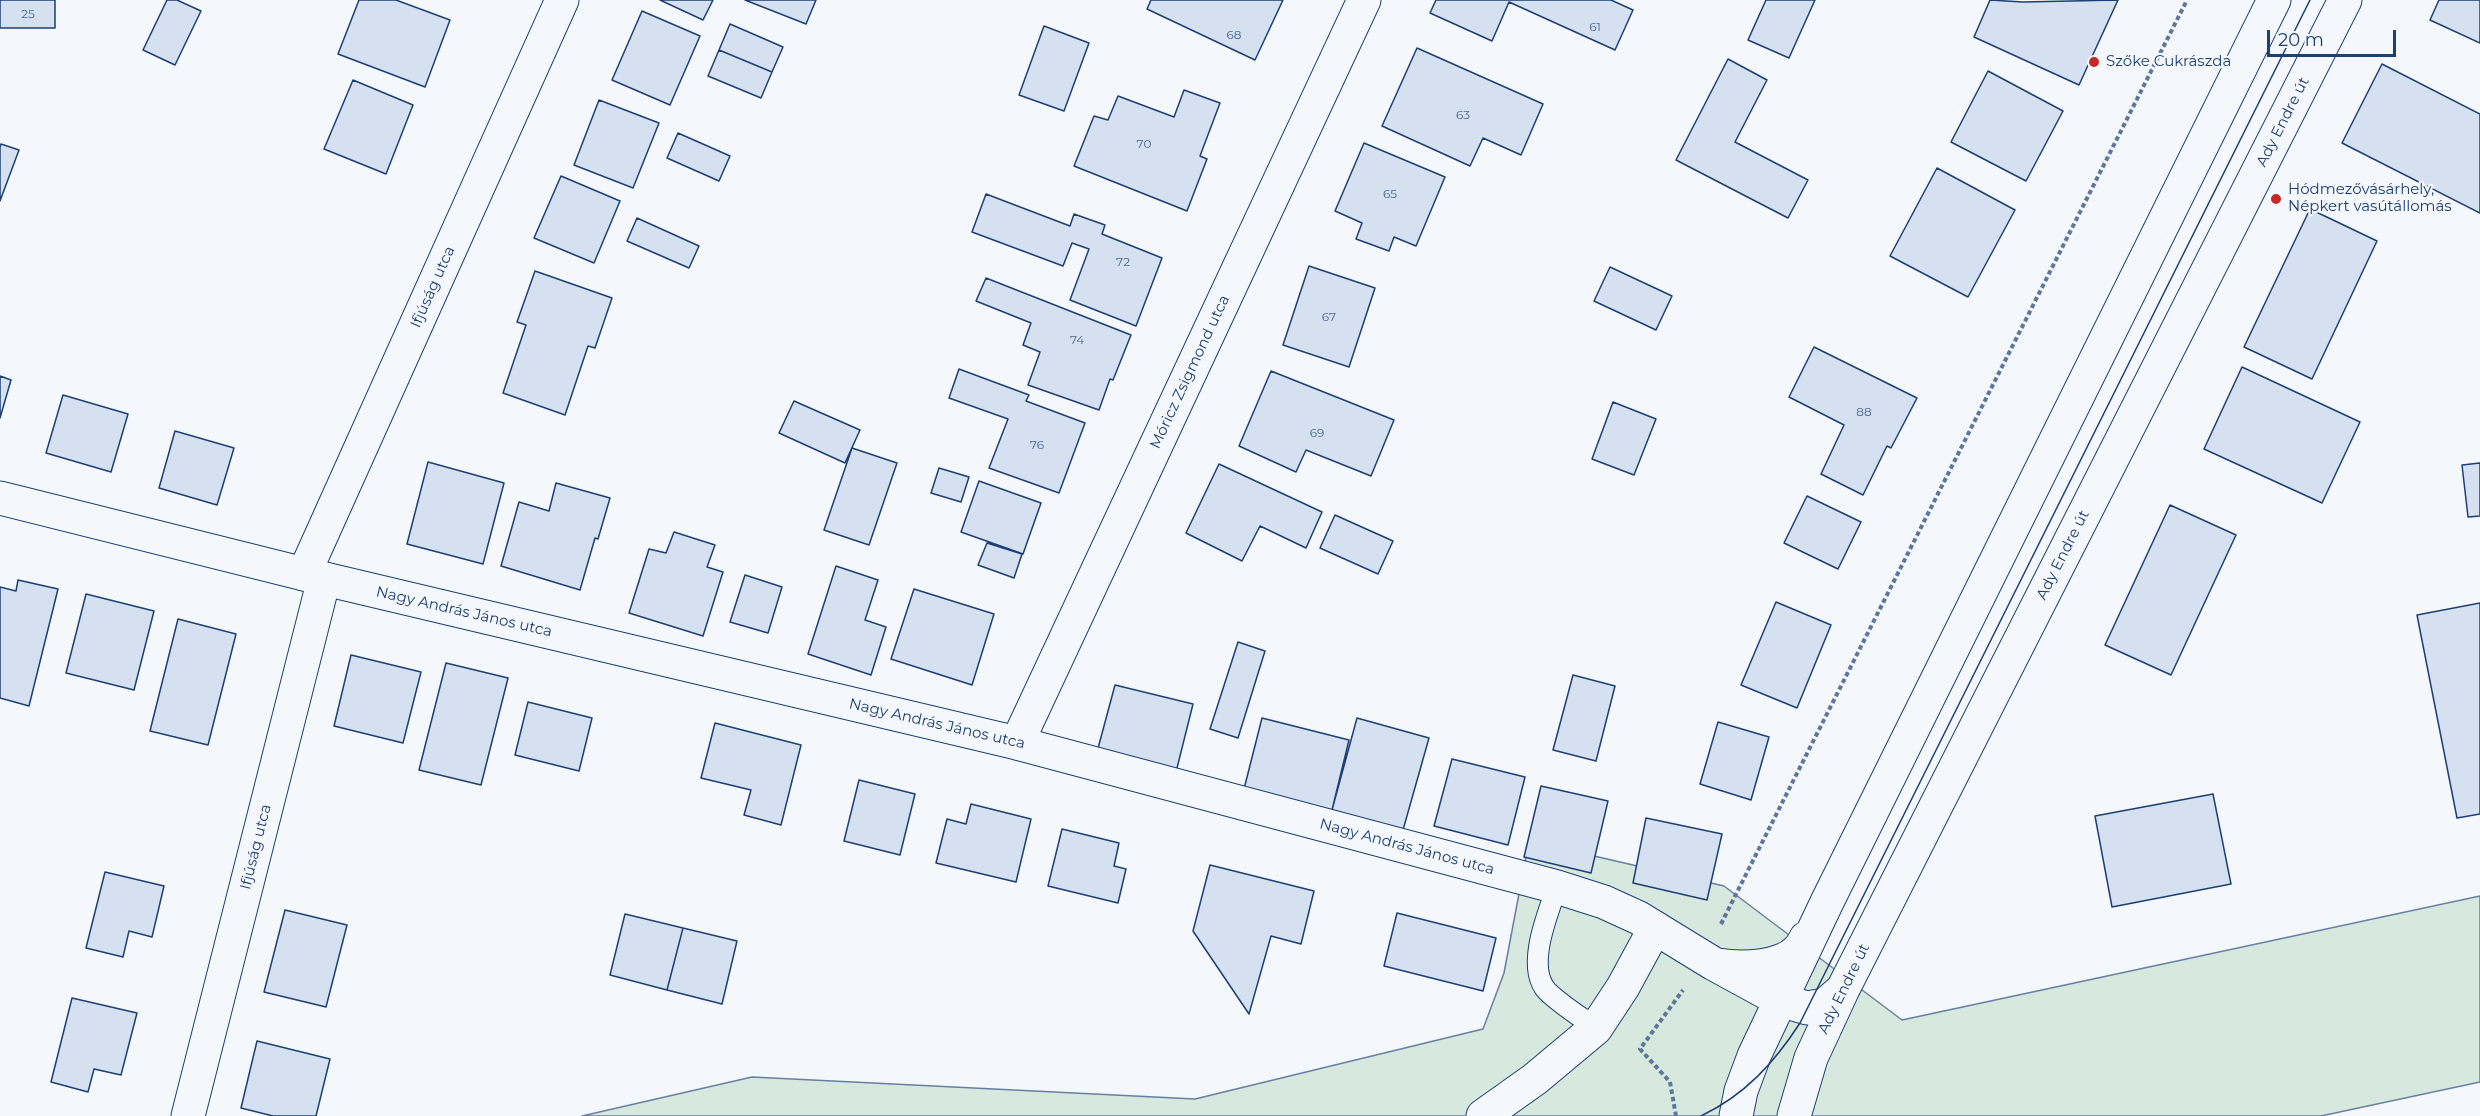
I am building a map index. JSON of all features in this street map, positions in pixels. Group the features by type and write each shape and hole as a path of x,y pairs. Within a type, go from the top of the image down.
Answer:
{"street":[{"name":"Ifjúság utca","path":"188,1116 314,577 562,0"},
{"name":"Móricz Zsigmond utca","path":"1017,743 1364,0"},
{"path":"1736,1116 1741,1091 1754,1056 1780,1000 2274,0"},
{"name":"Ady Endre út","path":"1794,1116 1811,1058 1843,989 2345,0"},
{"name":"Nagy András János utca","path":"0,498 314,577 1017,743 1557,887 1604,902 1639,918 1709,961 1780,1000 1807,1008 1825,1005 1843,989"},
{"path":"1709,961 1734,968 1756,967 1780,960 1798,951 1823,911"},
{"path":"1483,1116 1535,1078 1596,1028 1623,987 1655,928"},
{"path":"1709,961 1748,1000 1754,1022 1754,1056"},
{"path":"1780,1000 1796,1016 1806,1042 1805,1058 1789,1116"}],"lane":[{"path":"1557,887 1540,939 1539,973 1546,990 1596,1028"}],"path":[{"path":"1676,1116 1670,1082 1640,1049 1709,961 2187,0"}],"shaded area":[{"path":"1529,841 1724,886 1902,1020 2480,896 2480,1082 2321,1116 582,1116 752,1077 1195,1099 1483,1029 1504,973"}],"building":[{"path":"0,0 55,0 55,28 0,28"},
{"path":"167,0 177,0 201,11 175,65 143,50"},
{"path":"359,0 396,0 450,20 425,87 338,54"},
{"path":"660,0 713,0 703,20"},
{"path":"745,0 816,0 806,24"},
{"path":"1151,0 1283,0 1255,60 1147,9"},
{"path":"1436,0 1611,0 1633,10 1615,50 1509,2 1492,41 1430,13"},
{"path":"1766,0 1815,0 1789,58 1748,40"},
{"path":"1990,0 2023,2 2118,0 2079,85 1974,37"},
{"path":"2439,0 2480,0 2480,43 2430,20"},
{"path":"642,11 700,36 670,105 612,80"},
{"path":"730,24 783,47 772,72 719,50"},
{"path":"1044,26 1089,43 1064,111 1019,95"},
{"path":"1417,48 1543,104 1521,155 1483,138 1470,166 1382,126"},
{"path":"719,50 772,72 761,98 708,76"},
{"path":"1728,59 1767,80 1735,142 1808,180 1788,218 1676,160"},
{"path":"2382,64 2480,114 2480,213 2342,143"},
{"path":"1988,71 2063,111 2026,181 1951,142"},
{"path":"353,80 413,105 386,174 324,149"},
{"path":"1184,90 1220,103 1200,156 1207,159 1187,211 1074,166 1094,116 1108,120 1118,96 1174,117"},
{"path":"599,100 659,123 633,188 574,165"},
{"path":"678,133 730,156 719,181 667,158"},
{"path":"1364,143 1445,177 1416,246 1394,237 1389,251 1356,239 1362,223 1335,211"},
{"path":"1,144 19,150 0,201 0,147"},
{"path":"1937,168 2015,210 1968,297 1890,256"},
{"path":"561,176 620,201 594,263 534,238"},
{"path":"986,194 1070,226 1074,214 1105,225 1102,234 1162,258 1136,326 1070,300 1089,249 1072,243 1063,266 972,232"},
{"path":"2310,209 2377,241 2312,379 2244,347"},
{"path":"637,218 699,246 689,268 627,241"},
{"path":"1309,266 1375,288 1349,367 1283,345"},
{"path":"1610,267 1672,296 1656,330 1594,301"},
{"path":"535,271 612,298 595,348 588,346 565,415 503,393 526,325 517,322"},
{"path":"986,278 1131,335 1113,380 1110,379 1099,410 1028,385 1040,352 1023,345 1031,323 976,301"},
{"path":"1814,347 1917,398 1891,448 1887,446 1863,495 1821,474 1844,425 1789,397"},
{"path":"2242,367 2360,422 2322,503 2204,449"},
{"path":"959,369 1029,395 1026,401 1085,423 1059,493 989,468 1008,419 949,398"},
{"path":"1271,371 1394,420 1371,476 1306,450 1296,472 1239,446"},
{"path":"0,376 11,380 0,418"},
{"path":"63,395 128,414 111,472 46,453"},
{"path":"794,401 860,430 845,463 779,433"},
{"path":"1613,402 1656,419 1634,475 1592,459"},
{"path":"175,431 234,448 217,505 159,488"},
{"path":"852,448 897,463 869,545 824,530"},
{"path":"428,462 504,483 483,564 407,544"},
{"path":"2480,463 2480,516 2468,517 2462,465"},
{"path":"1219,464 1322,512 1306,548 1260,526 1242,561 1186,533"},
{"path":"939,468 969,477 961,502 931,493"},
{"path":"979,481 1041,503 1023,554 961,532"},
{"path":"556,483 610,498 598,539 595,538 580,590 501,566 519,502 549,511"},
{"path":"1807,496 1861,522 1838,569 1784,543"},
{"path":"2170,505 2236,535 2171,675 2105,645"},
{"path":"1335,515 1393,541 1378,574 1320,548"},
{"path":"674,532 715,545 707,567 723,572 703,636 629,613 649,549 666,553"},
{"path":"987,543 1022,554 1014,578 978,565"},
{"path":"836,566 878,580 865,620 886,627 871,675 808,654"},
{"path":"745,575 782,587 768,633 730,622"},
{"path":"18,580 58,589 29,706 0,698 0,587 16,591"},
{"path":"914,589 994,614 972,685 891,659"},
{"path":"86,594 154,611 134,690 66,673"},
{"path":"1776,602 1831,625 1797,708 1741,685"},
{"path":"2480,603 2480,814 2457,818 2417,615"},
{"path":"178,619 236,634 208,745 150,731"},
{"path":"1238,642 1265,651 1238,738 1210,729"},
{"path":"351,655 421,672 403,743 334,726"},
{"path":"446,663 508,678 481,785 419,770"},
{"path":"1573,675 1615,686 1596,761 1553,750"},
{"path":"1115,685 1193,704 1176,772 1097,752"},
{"path":"528,702 592,718 579,771 515,755"},
{"path":"1262,718 1349,740 1332,810 1244,789"},
{"path":"1357,718 1429,738 1403,830 1332,810"},
{"path":"1718,722 1769,737 1751,800 1700,784"},
{"path":"715,723 801,745 781,825 744,815 751,790 701,778"},
{"path":"1452,759 1525,777 1508,845 1434,826"},
{"path":"859,780 915,794 900,855 844,841"},
{"path":"1541,786 1608,801 1591,873 1524,857"},
{"path":"2213,794 2231,884 2112,907 2095,816"},
{"path":"971,804 1031,819 1016,882 936,863 947,819 966,824"},
{"path":"1646,818 1722,834 1707,900 1633,883"},
{"path":"1062,829 1119,843 1114,866 1126,869 1118,903 1048,886"},
{"path":"1210,865 1314,891 1301,944 1271,936 1249,1014 1193,931"},
{"path":"105,872 164,886 152,937 129,931 123,957 86,948"},
{"path":"285,910 347,925 326,1007 264,992"},
{"path":"1397,913 1496,938 1483,991 1384,966"},
{"path":"625,914 683,928 667,990 610,975"},
{"path":"683,928 737,941 722,1004 667,990"},
{"path":"72,998 137,1013 121,1075 94,1069 88,1092 51,1082"},
{"path":"257,1041 330,1059 316,1116 273,1116 241,1108"}],"tram line":[{"path":"1701,1116 1717,1108 1757,1077 1800,1023 2310,0"}],"place":[{"name":"Szőke Cukrászda","path":"2094,62"},
{"name":"Hódmezővásárhely, Népkert vasútállomás","path":"2276,199"}]}
